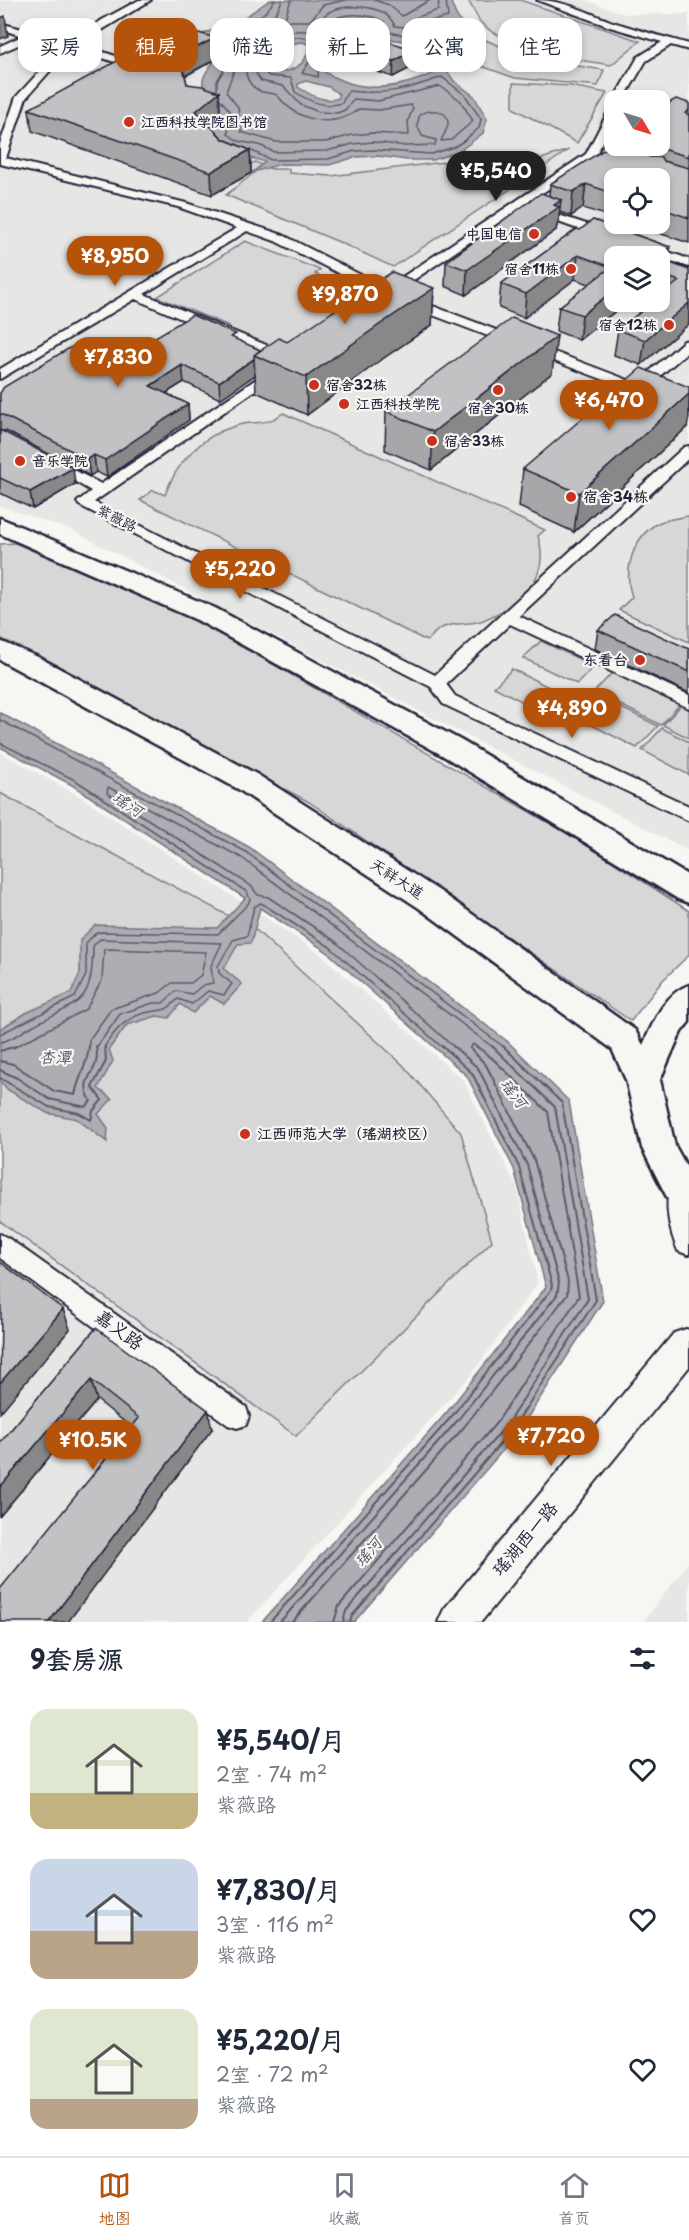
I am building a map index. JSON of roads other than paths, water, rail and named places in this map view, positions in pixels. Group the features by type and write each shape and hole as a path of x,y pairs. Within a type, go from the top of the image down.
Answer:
{"main road":[{"path":"0,525 206,614 452,748 689,891"},
{"name":"天祥大道","path":"0,650 29,663 248,782 430,900 624,1040 643,1080 659,1148 685,1200"},
{"path":"643,1080 669,1024 689,998"}],"street":[{"path":"116,0 135,6"},
{"path":"102,24 146,0"},
{"path":"542,0 613,25 689,47"},
{"path":"0,26 18,32"},
{"path":"0,50 18,42"},
{"path":"624,90 642,59 671,42"},
{"path":"43,72 21,97 0,161 182,205 246,226 279,238 387,293 689,408"},
{"path":"371,303 518,204 596,158 604,132"},
{"path":"518,204 614,238"},
{"path":"0,375 246,226"},
{"path":"636,245 689,264"},
{"path":"133,294 289,360"},
{"path":"638,389 689,344"},
{"name":"紫薇路","path":"302,351 84,502 437,683"},
{"path":"689,450 437,683 448,700 689,814"},
{"path":"40,458 101,490"},
{"path":"508,617 689,702"},
{"path":"685,1200 689,1240"},
{"name":"嘉义路","path":"0,1245 96,1328 237,1416"},
{"name":"瑶湖西一路","path":"457,1622 688,1339"}],"water":[{"path":"270,0 450,0 458,18 402,18 402,41 390,39 390,18 306,18 306,43 294,44 294,18 243,18"},
{"path":"210,31 210,53 198,37"},
{"path":"306,56 306,72 325,72 353,84 367,87 395,86 436,72 447,72 454,81 474,96 487,119 483,133 469,144 457,152 433,160 407,160 379,156 356,157 329,165 281,164 253,172 265,162 241,155 208,127 217,122 217,117 204,91 205,74 210,66 210,72 294,72 294,69 301,64","holes":["306,81 329,87 339,94 339,98 323,99 298,87 298,84"]},
{"path":"0,713 249,847 507,1041 569,1101 603,1301 516,1435 354,1622 262,1622 447,1412 546,1287 514,1169 467,1076 326,951 260,908 251,943 238,944 224,969 242,984 224,1004 210,996 193,1013 180,1004 169,1018 157,1016 127,1025 109,1049 113,1061 98,1088 112,1099 98,1114 108,1128 107,1142 77,1119 47,1113 8,1090 0,1081 0,1029 26,1013 71,993 80,973 80,940 95,925 217,928 245,898 72,785 0,747"}],"place":[{"name":"江西科技学院图书馆","path":"129,122"},
{"name":"中国电信","path":"534,234"},
{"name":"宿舍11栋","path":"571,269"},
{"name":"宿舍12栋","path":"669,325"},
{"name":"宿舍32栋","path":"314,385"},
{"name":"宿舍30栋","path":"498,390"},
{"name":"江西科技学院","path":"344,404"},
{"name":"宿舍33栋","path":"432,441"},
{"name":"音乐学院","path":"20,461"},
{"name":"宿舍34栋","path":"571,497"},
{"name":"东看台","path":"640,660"},
{"name":"江西师范大学（瑶湖校区）","path":"245,1134"}],"water label":[{"name":"瑶河","path":"128,804"},
{"name":"杏潭","path":"55,1057"},
{"name":"瑶河","path":"514,1093"},
{"name":"瑶河","path":"368,1552"}]}
